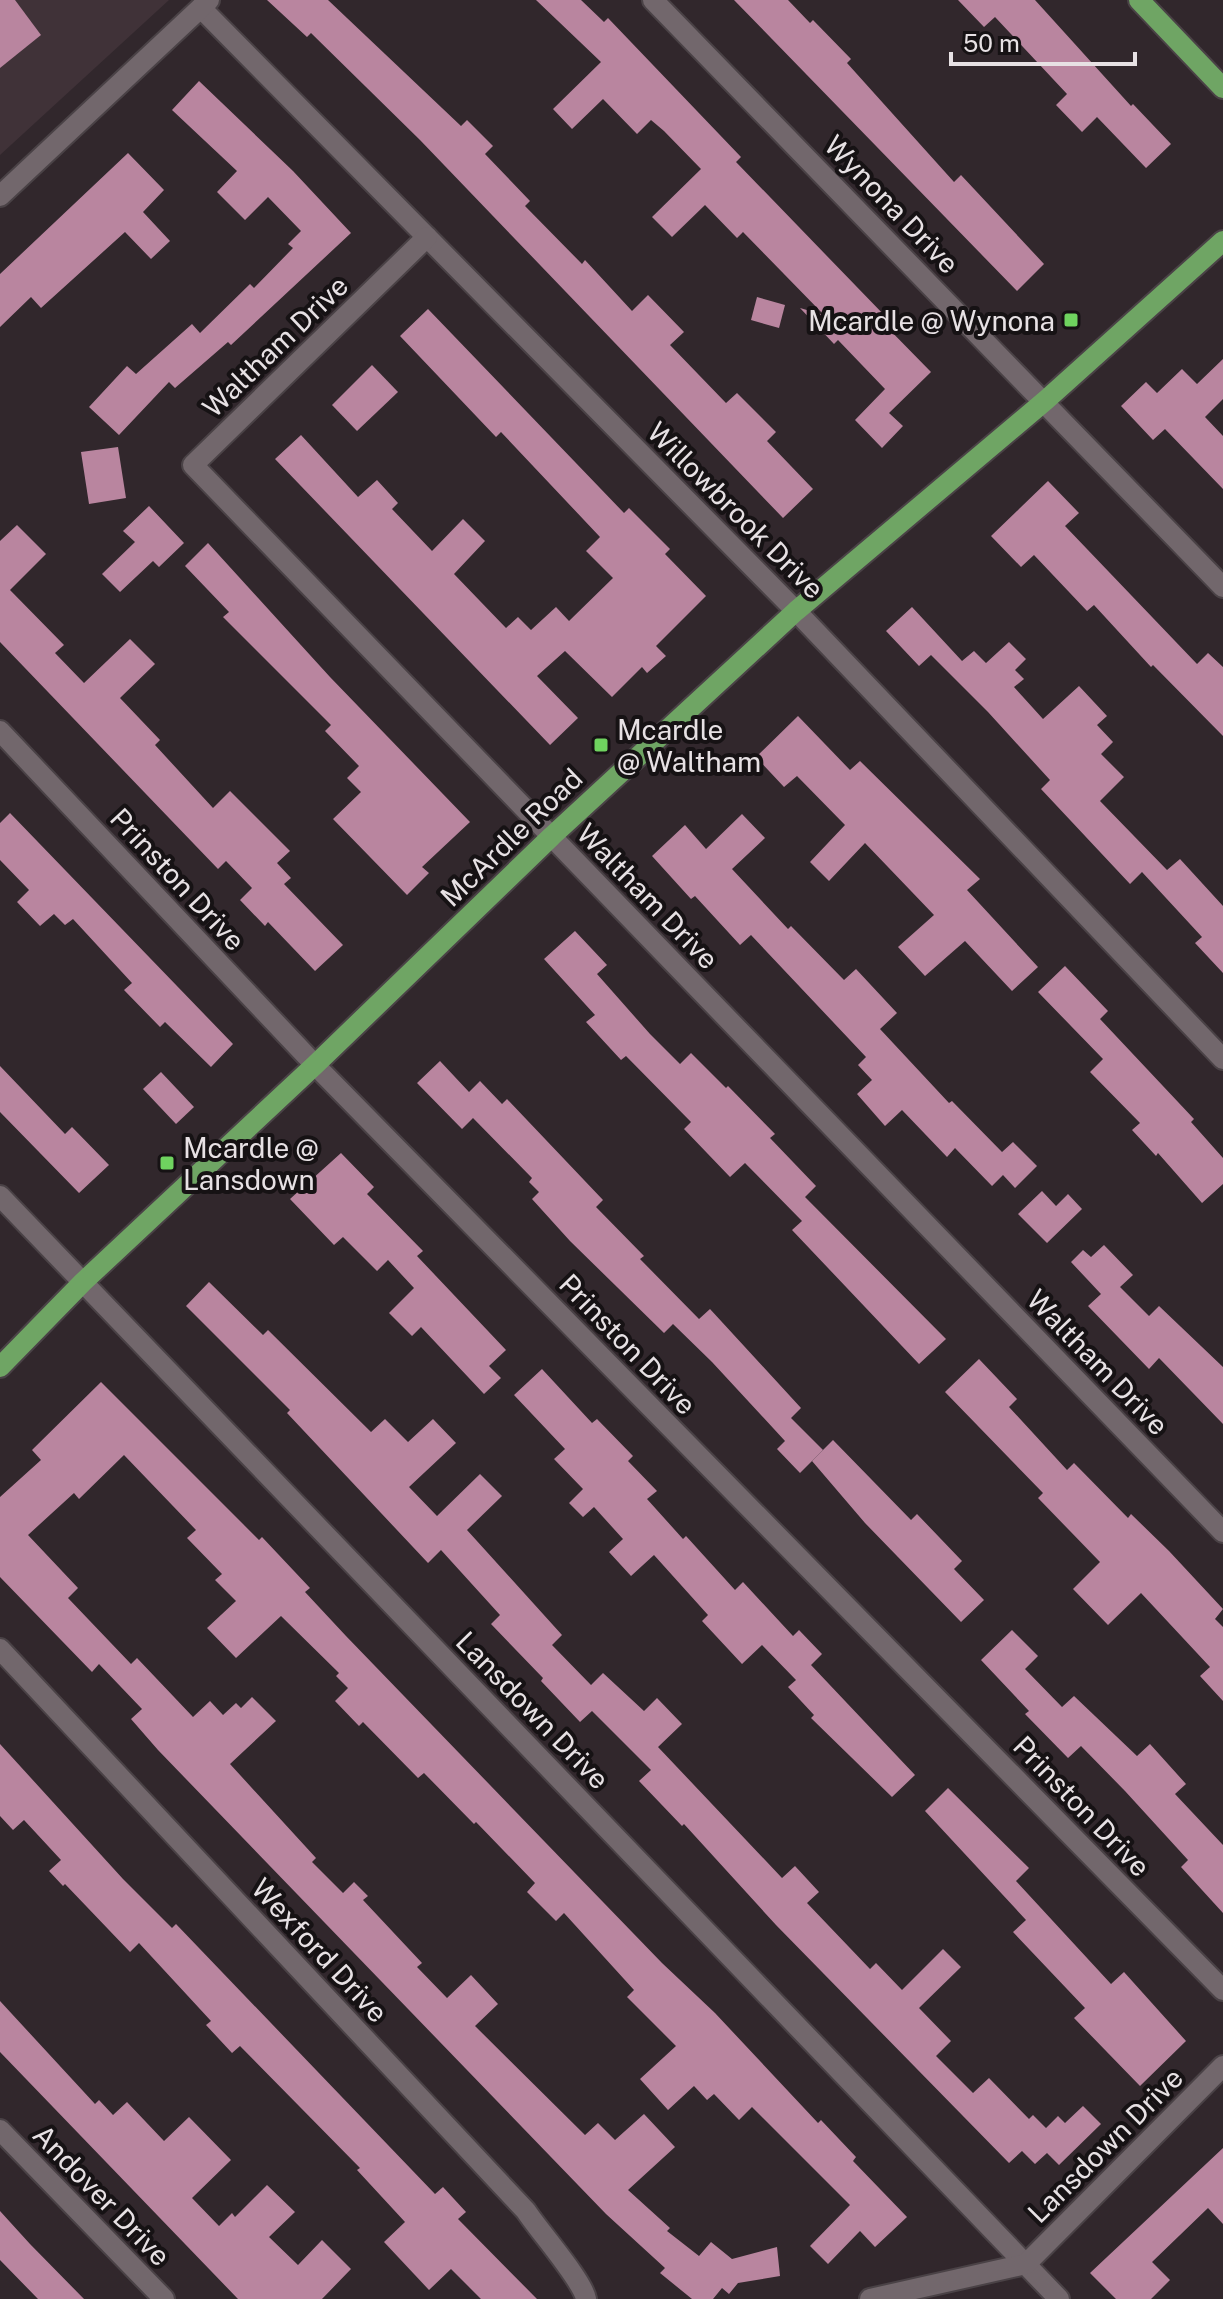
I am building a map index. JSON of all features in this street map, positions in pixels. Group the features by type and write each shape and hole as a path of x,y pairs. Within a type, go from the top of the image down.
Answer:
{"main road":[{"path":"1139,0 1223,88"},
{"name":"McArdle Road","path":"0,1367 83,1282 315,1065 552,836 796,611 1046,400 1223,241"}],"street":[{"name":"Wynona Drive","path":"653,0 1046,400 1223,587"},
{"path":"0,196 205,4"},
{"name":"Willowbrook Drive","path":"205,4 427,237 796,611 1223,1059"},
{"name":"Waltham Drive","path":"427,237 193,465 1223,1532"},
{"name":"Prinston Drive","path":"0,731 315,1065 1223,1990"},
{"name":"Lansdown Drive","path":"0,1196 1059,2299"},
{"name":"Wexford Drive","path":"0,1649 526,2211 551,2249 584,2287 586,2299"},
{"name":"Lansdown Drive","path":"1026,2264 1223,2066"},
{"name":"Andover Drive","path":"0,2130 164,2299"},
{"path":"870,2299 1026,2264"}],"shaded area":[{"path":"0,0 169,0 0,155"}],"building":[{"path":"0,0 15,0 41,35 0,68"},
{"path":"267,0 328,0 461,126 467,120 493,146 485,154 530,201 525,206 582,264 585,260 632,311 648,295 684,332 670,345 726,403 737,393 776,432 767,441 813,489 783,518 420,140 311,33 307,37"},
{"path":"536,0 581,0 604,22 608,18 741,157 736,162 886,317 881,321 931,372 889,413 903,426 882,448 855,420 885,389 838,340 834,344 800,308 824,315 743,232 737,238 705,205 672,237 652,217 701,169 651,120 637,134 603,99 572,129 553,109 601,62"},
{"path":"734,0 788,0 810,23 813,20 851,59 847,63 954,182 961,175 1044,264 1017,291"},
{"path":"958,0 1035,0 1131,106 1133,104 1171,144 1146,168 1097,117 1082,132 1056,105 1067,94 995,17 984,27"},
{"path":"199,81 293,171 351,233 231,345 228,342 175,388 169,382 119,435 89,407 127,366 136,374 192,324 200,333 250,284 254,288 293,248 288,244 301,231 268,197 245,220 217,192 237,171 172,110"},
{"path":"128,153 164,190 143,212 170,241 151,259 125,232 41,308 31,297 0,327 0,274"},
{"path":"757,297 785,305 779,328 751,320"},
{"path":"428,309 624,513 629,508 670,549 665,554 706,596 656,646 666,656 647,673 642,667 612,697 565,651 537,676 578,718 550,745 275,459 301,435 358,497 377,480 398,503 392,509 432,551 463,519 485,541 454,574 506,628 518,617 531,630 556,607 569,621 613,578 586,551 600,537 501,432 496,437 400,336"},
{"path":"1223,359 1223,399 1205,417 1223,436 1223,489 1165,429 1153,440 1121,406 1146,382 1157,393 1182,369 1197,384"},
{"path":"372,365 398,392 357,431 332,405"},
{"path":"118,447 126,498 89,504 81,452"},
{"path":"1048,481 1079,513 1065,526 1197,664 1208,653 1223,667 1223,736 1153,665 1151,667 1094,605 1087,611 1034,555 1021,567 991,536"},
{"path":"149,506 184,543 159,567 153,561 120,592 102,574 135,542 123,531"},
{"path":"17,525 46,554 10,590 64,645 55,653 84,683 130,639 155,664 120,698 160,740 155,745 213,808 230,791 290,851 277,863 291,878 284,884 343,945 315,971 268,922 265,926 240,900 252,888 226,861 218,869 0,642 0,541"},
{"path":"208,543 330,677 470,822 422,867 429,873 407,895 333,819 361,792 347,778 359,766 325,731 331,725 223,617 229,612 185,566"},
{"path":"912,607 962,661 974,651 986,663 1009,642 1026,659 1015,670 1024,679 1014,687 1043,719 1079,686 1107,716 1097,725 1113,742 1101,754 1124,777 1100,801 1167,870 1180,859 1223,906 1223,973 1195,943 1202,937 1142,872 1130,884 1041,789 1050,780 988,712 931,655 919,666 886,631"},
{"path":"798,716 850,770 860,761 980,879 967,890 1038,967 1012,991 965,941 925,976 898,947 934,915 865,843 829,881 810,862 845,825 797,776 784,787 756,757"},
{"path":"10,813 233,1044 211,1067 165,1022 160,1027 124,990 132,983 73,919 65,925 54,914 40,926 17,902 29,890 0,860 0,823"},
{"path":"742,814 765,838 732,869 788,929 791,926 844,980 856,969 897,1013 880,1029 949,1103 952,1101 1002,1152 1013,1142 1037,1166 1015,1188 1003,1175 992,1186 955,1148 947,1157 902,1110 885,1126 857,1094 872,1080 858,1065 866,1057 751,935 740,945 695,896 691,899 652,856 685,825 706,849"},
{"path":"575,931 607,965 597,974 650,1034 680,1064 691,1053 775,1134 770,1138 816,1186 805,1197 946,1339 919,1364 792,1230 802,1221 745,1163 730,1177 684,1129 691,1122 626,1056 621,1060 586,1022 595,1015 544,959"},
{"path":"1065,966 1108,1011 1100,1019 1194,1119 1191,1122 1223,1158 1223,1184 1202,1203 1158,1153 1156,1156 1132,1130 1140,1123 1090,1072 1103,1059 1038,992"},
{"path":"440,1061 469,1092 480,1081 502,1104 507,1099 603,1200 596,1207 644,1256 640,1259 699,1319 710,1309 801,1408 791,1418 823,1450 800,1473 777,1449 785,1441 712,1362 673,1324 664,1333 570,1241 532,1199 539,1192 529,1182 532,1178 473,1118 462,1129 417,1083"},
{"path":"0,1066 65,1134 72,1127 109,1165 79,1193 0,1112"},
{"path":"161,1072 194,1107 176,1124 143,1089"},
{"path":"341,1153 374,1187 367,1194 423,1251 417,1256 506,1350 489,1366 501,1378 484,1394 421,1327 412,1336 389,1313 414,1288 388,1260 377,1271 343,1237 334,1245 290,1199"},
{"path":"1042,1191 1056,1206 1068,1194 1082,1209 1047,1243 1018,1214"},
{"path":"1104,1245 1133,1275 1120,1287 1149,1316 1159,1306 1223,1367 1223,1424 1159,1358 1149,1369 1088,1306 1101,1294 1071,1262 1083,1250 1091,1257"},
{"path":"209,1282 263,1335 268,1330 371,1432 385,1419 408,1442 433,1419 456,1443 409,1487 437,1516 480,1474 502,1496 467,1530 562,1635 552,1645 591,1685 603,1673 644,1711 657,1698 682,1724 658,1747 782,1878 795,1866 819,1892 807,1903 870,1969 876,1963 902,1990 943,1949 961,1967 919,2008 951,2041 936,2056 973,2093 989,2078 1029,2119 1033,2115 1046,2128 1058,2116 1065,2123 1083,2106 1101,2124 1059,2165 1047,2153 1035,2164 1022,2151 1009,2163 776,1925 684,1824 682,1826 639,1781 651,1770 592,1711 580,1722 541,1681 543,1678 491,1624 500,1615 441,1550 428,1563 287,1413 290,1410 186,1306"},
{"path":"979,1359 1017,1399 1009,1407 1067,1470 1074,1463 1128,1518 1131,1514 1169,1551 1223,1609 1215,1619 1223,1627 1223,1701 1200,1676 1210,1667 1141,1593 1108,1625 1073,1589 1100,1562 1038,1498 1043,1493 945,1392"},
{"path":"542,1369 592,1423 597,1419 633,1456 628,1461 657,1491 647,1499 683,1539 686,1536 735,1590 743,1582 793,1636 799,1630 822,1654 811,1665 915,1775 892,1797 811,1718 814,1715 788,1687 796,1680 762,1645 742,1664 702,1621 708,1615 654,1555 631,1576 609,1552 623,1539 594,1507 583,1517 569,1503 583,1489 554,1459 565,1449 514,1395"},
{"path":"101,1382 259,1540 262,1537 310,1588 305,1592 346,1636 662,1963 715,2013 818,2123 821,2120 856,2157 853,2161 907,2217 875,2247 860,2231 828,2264 810,2246 850,2205 752,2107 739,2120 714,2094 707,2100 694,2086 668,2110 640,2079 676,2046 627,1997 634,1990 564,1913 556,1921 527,1892 535,1883 476,1822 474,1824 424,1773 418,1778 363,1722 359,1726 335,1701 348,1688 336,1676 339,1673 281,1616 236,1658 207,1628 236,1601 215,1580 222,1574 187,1538 196,1530 124,1455 79,1499 74,1493 28,1535 78,1588 68,1598 131,1664 137,1658 193,1717 210,1701 223,1715 236,1703 241,1708 252,1697 276,1721 230,1764 316,1858 312,1862 343,1893 354,1882 368,1896 363,1900 422,1963 417,1967 447,1998 471,1975 498,2004 475,2026 585,2135 598,2123 615,2140 644,2114 675,2147 628,2190 670,2228 667,2231 699,2256 711,2242 732,2259 777,2247 780,2276 738,2283 729,2294 722,2288 713,2299 692,2299 660,2273 665,2268 606,2214 158,1750 131,1719 142,1709 99,1664 92,1672 0,1577 0,1497 41,1460 32,1450"},
{"path":"833,1440 911,1520 917,1514 962,1561 954,1569 984,1600 961,1622 865,1523 812,1461"},
{"path":"1012,1630 1038,1656 1025,1669 1062,1707 1074,1696 1137,1756 1150,1744 1186,1784 1175,1794 1223,1845 1223,1913 1181,1867 1188,1860 1125,1791 1081,1746 1068,1758 1025,1714 1029,1711 981,1660"},
{"path":"0,1744 123,1879 172,1928 176,1924 435,2194 443,2187 466,2212 458,2219 537,2299 481,2299 451,2269 429,2290 384,2242 405,2222 357,2170 360,2168 240,2046 232,2053 206,2025 211,2021 139,1943 130,1952 65,1884 63,1886 49,1871 61,1860 24,1820 13,1830 0,1816"},
{"path":"948,1788 1029,1868 1016,1881 1111,1984 1124,1972 1186,2041 1140,2086 1074,2018 1085,2008 1013,1932 1026,1920 925,1811"},
{"path":"0,2001 95,2104 99,2100 113,2115 127,2102 164,2141 189,2117 231,2160 192,2198 219,2226 232,2213 235,2217 267,2185 295,2212 269,2237 298,2265 322,2240 351,2269 322,2299 238,2299 0,2052"},
{"path":"1223,2148 1223,2224 1208,2208 1152,2262 1170,2280 1151,2299 1116,2299 1090,2273"},
{"path":"0,2211 84,2299 38,2299 0,2260"}],"place":[{"name":"Mcardle @ Wynona","path":"1071,320"},
{"name":"Mcardle @ Waltham","path":"601,745"},
{"name":"Mcardle @ Lansdown","path":"167,1163"}]}
